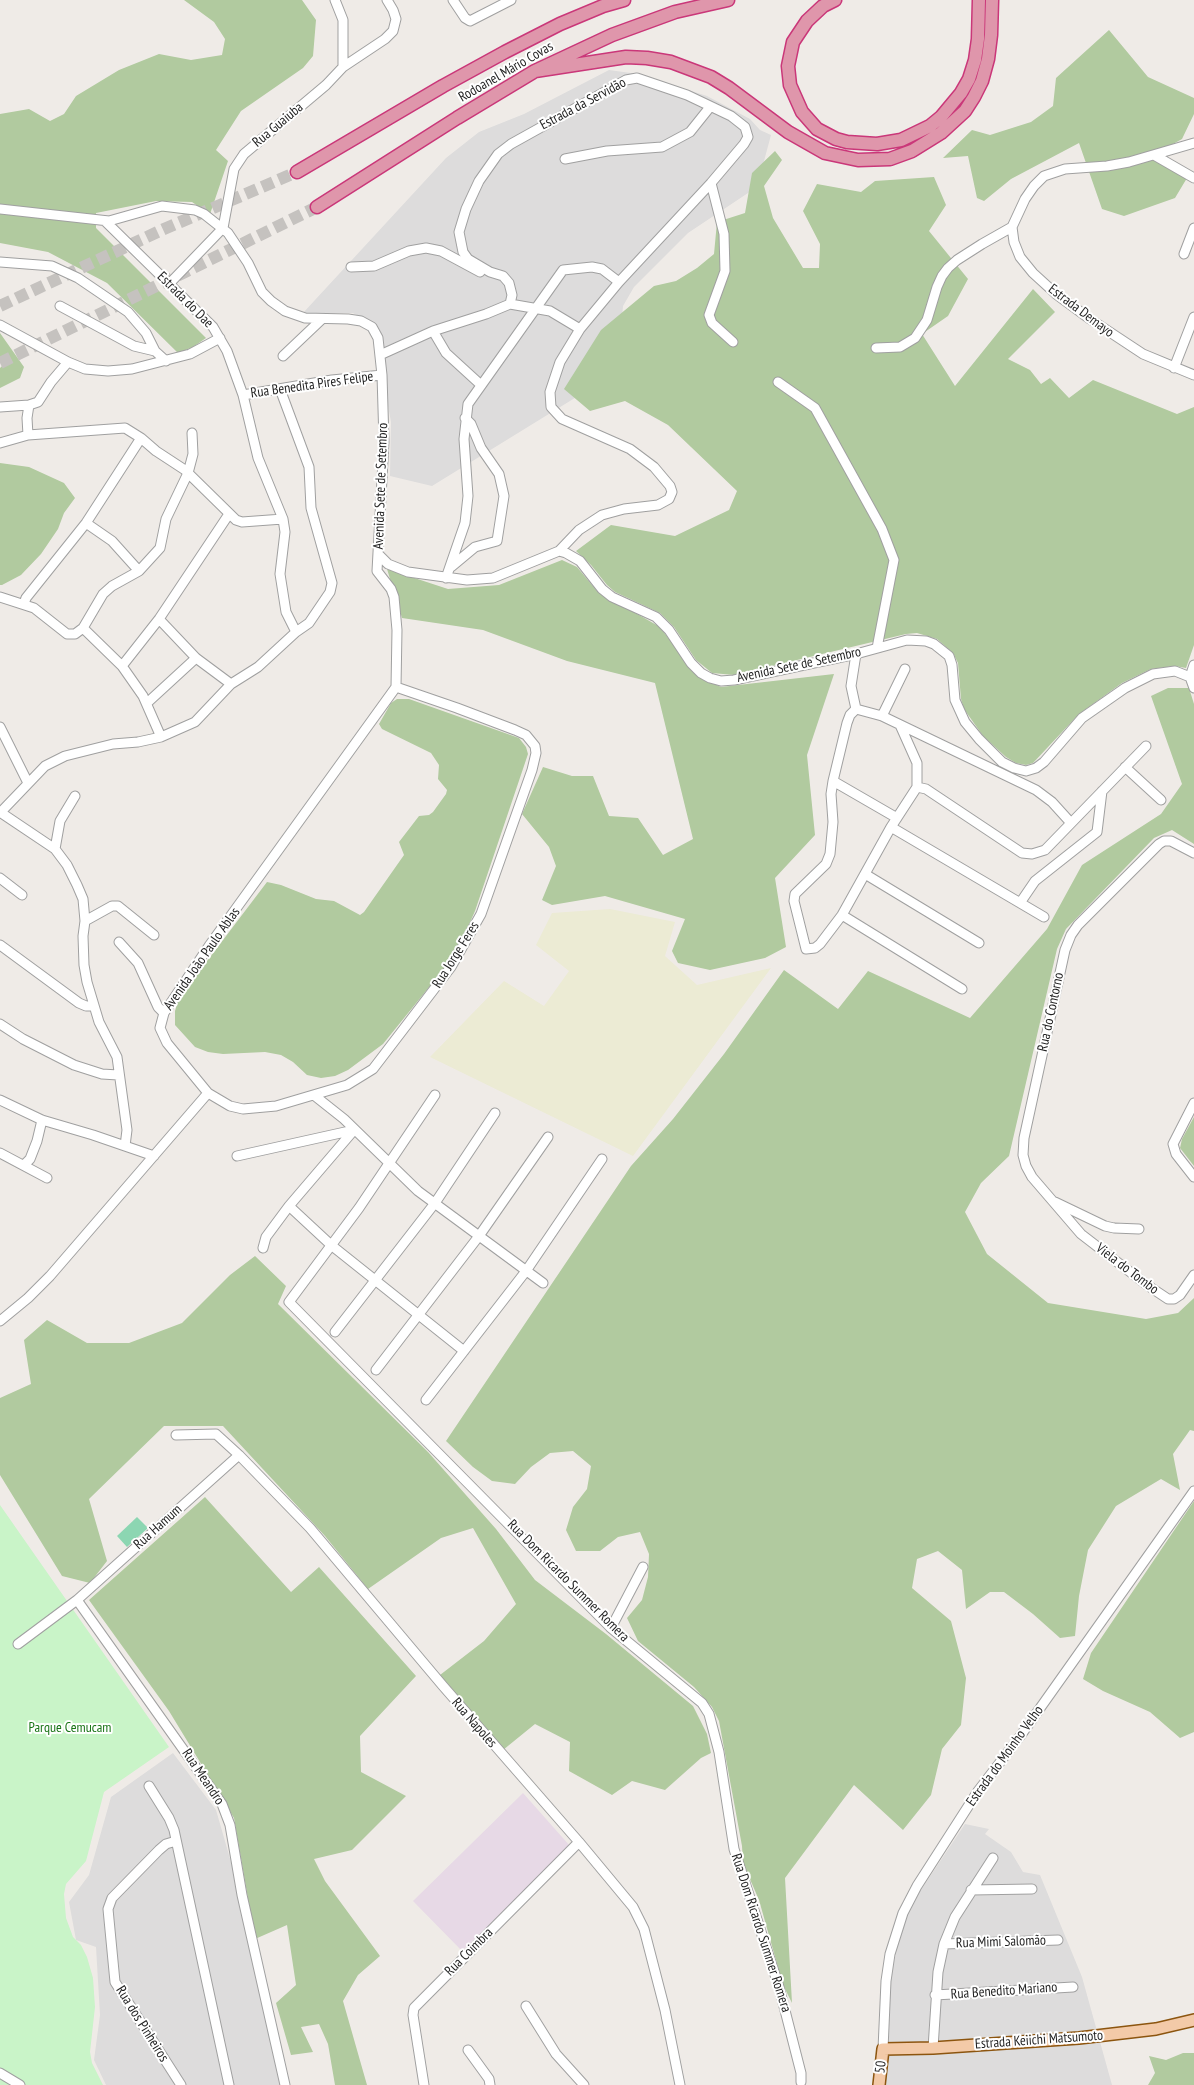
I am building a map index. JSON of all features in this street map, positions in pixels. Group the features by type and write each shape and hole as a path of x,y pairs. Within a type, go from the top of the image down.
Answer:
{"highway":[{"name":"Rodoanel Mário Covas","path":"297,172 489,60 606,3 624,0"},
{"name":"Rodoanel Mário Covas","path":"316,207 535,71 589,44 645,22 675,12 728,0"},
{"path":"835,0 823,6 807,21 793,42 788,66 790,85 802,112 817,128 841,141 877,144 901,140 930,126 941,117 961,92 968,79 978,39 978,0"},
{"path":"535,71 626,57 671,62 711,77 729,88 788,132 825,153 858,160 890,159 912,151 942,133 955,123 970,104 982,81 988,59 992,0"}],"main road":[{"name":"Estrada Keiichi Matsumoto","path":"883,2048 933,2048 1116,2034 1156,2029 1194,2020"},
{"name":"50","path":"879,2085 883,2048"}],"street":[{"path":"334,0 343,20 343,67"},
{"name":"Rua Guaiuba","path":"223,228 234,170 244,154 326,84 343,67 385,39 393,31 396,19 387,0"},
{"path":"453,0 465,18 470,21 512,0"},
{"name":"Estrada da Servidão","path":"510,304 512,295 510,283 503,276 490,272 468,259 463,252 459,232 466,209 479,181 489,165 504,149 632,78 657,83 710,107 739,122 748,132 744,144 711,183 619,282 580,329 560,362 550,392 551,407 557,415 568,422 630,449 644,459 670,486 672,492 669,499 658,505 624,509 595,518 578,530 559,551"},
{"path":"566,159 607,151 662,147 690,132 710,107"},
{"path":"876,348 900,347 915,338 927,320 937,287 948,268 982,244 1012,227 1018,211 1034,186 1044,176 1065,170 1107,166 1154,155 1193,141"},
{"path":"1154,155 1194,178"},
{"path":"711,183 724,234 725,270 709,315 712,323 733,342"},
{"name":"Avenida Sete de Setembro","path":"105,220 120,219 152,208 172,206 195,210 204,214 223,228 238,246 262,292 271,301 297,316 348,319 368,324 375,330 382,375 384,442 378,554 388,564 398,569 447,573 467,580 493,578 559,551 573,556 580,561 602,589 612,596 656,617 669,630 691,663 710,678 721,681 734,680 856,654 916,639 934,644 942,649 952,665 955,700 965,722 979,740 1002,762 1026,771 1036,768 1044,762 1082,718 1125,688 1152,674 1175,672 1190,677"},
{"path":"0,209 105,220"},
{"name":"Estrada do Dae","path":"105,220 213,327 220,338 227,351 243,395 258,458 283,519"},
{"name":"Estrada Demayo","path":"1012,227 1014,242 1020,257 1033,273 1056,294 1129,346 1174,368 1194,375"},
{"path":"169,284 223,228"},
{"path":"1184,254 1194,228"},
{"path":"352,267 374,266 408,251 426,248 441,251 477,272 490,272"},
{"path":"0,262 52,266 78,278 128,312 146,333 155,351 166,361"},
{"path":"447,573 464,523 468,496 464,439 468,404 560,273 567,269 592,267 602,269 619,282"},
{"path":"380,355 433,331 510,304 550,311 580,329"},
{"path":"60,306 134,346 155,351"},
{"path":"1174,368 1194,317"},
{"path":"283,356 322,318"},
{"path":"0,325 68,362 85,369 108,371 166,361 190,354 220,338"},
{"path":"433,331 446,353 481,385"},
{"path":"0,407 29,405 38,402 51,382 68,362"},
{"name":"Rua Benedita Pires Felipe","path":"243,395 332,380 382,375"},
{"path":"778,382 815,408 882,529 894,560 877,648"},
{"path":"125,1146 127,1130 118,1076 117,1057 93,1006 84,965 83,936 85,922 83,900 77,884 67,865 54,849 0,813 45,766 64,756 113,744 138,742 161,737 195,722 231,684 258,666 309,623 330,592 332,583 311,508 309,467 280,389"},
{"path":"28,435 27,418 29,405"},
{"path":"447,573 475,547 497,541 504,496 499,474 480,448 471,424 465,418"},
{"path":"0,443 28,435 125,428 188,473 229,514 242,522 283,519 284,532 280,574 286,612 296,632"},
{"path":"0,597 10,602 34,608 66,634 75,634 83,628 103,594 112,586 138,571 160,548 166,519 188,473 193,454 192,433"},
{"path":"24,604 26,598 86,523 141,438"},
{"path":"122,666 158,619 229,514"},
{"path":"86,523 112,541 138,571"},
{"path":"378,554 377,571 392,589 394,597 397,630 396,687"},
{"path":"158,619 196,658 231,684"},
{"path":"83,628 122,666 147,703 161,737"},
{"path":"856,654 852,686 856,709"},
{"path":"147,703 196,658"},
{"path":"1194,665 1190,677 1194,688"},
{"path":"882,716 905,669"},
{"name":"Avenida João Paulo Ablas","path":"208,1093 161,1034 160,1028 164,1013 209,946 365,727 396,687"},
{"name":"Rua Jorge Feres","path":"208,1093 221,1102 243,1109 276,1106 315,1096 352,1083 373,1069 452,967 481,914 536,753 532,740 526,735 457,708 396,687"},
{"path":"856,709 882,716 1036,790 1052,802 1071,823"},
{"path":"856,709 850,715 847,723 832,781 833,822 830,854 826,864 795,894 794,901 806,950 815,948 820,944 842,915 891,827 918,787 917,763 900,725"},
{"path":"0,727 28,783"},
{"path":"918,787 926,789 1022,853 1032,854 1045,850 1146,746"},
{"path":"1126,767 1161,800"},
{"path":"832,781 897,818"},
{"path":"1020,903 1035,882 1097,832 1102,791"},
{"path":"54,849 60,821 75,796"},
{"path":"891,827 1044,917"},
{"name":"Rua do Contorno","path":"1080,1234 1032,1177 1023,1155 1024,1138 1065,950 1071,935 1078,925 1159,844 1164,841 1171,841 1194,854"},
{"path":"865,874 979,943"},
{"path":"0,878 22,895"},
{"path":"85,922 112,906 118,906 154,935"},
{"path":"842,915 962,989"},
{"path":"119,942 138,963 158,1007 164,1013"},
{"path":"0,945 79,1003 93,1006"},
{"path":"0,1024 23,1039 74,1065 102,1074 118,1076"},
{"path":"0,1321 28,1298 50,1276 208,1093"},
{"path":"331,1245 359,1208 435,1095"},
{"path":"315,1096 389,1164 435,1203 542,1283"},
{"path":"0,1100 42,1120 154,1156"},
{"path":"1194,1103 1173,1144 1176,1154 1194,1177"},
{"path":"335,1332 435,1203 495,1113"},
{"path":"24,1165 30,1159 42,1120"},
{"path":"237,1156 354,1130"},
{"path":"263,1248 266,1237 289,1206 354,1130"},
{"path":"376,1370 479,1236 548,1137"},
{"path":"0,1153 47,1178"},
{"path":"426,1400 526,1271 602,1159"},
{"path":"1053,1201 1096,1223 1114,1228 1139,1229"},
{"path":"289,1206 331,1245 464,1351"},
{"path":"1080,1234 1096,1223"},
{"name":"Viela do Tombo","path":"1080,1234 1168,1299 1180,1295 1194,1275"},
{"name":"Rua Dom Ricardo Summer Romera","path":"331,1245 289,1302 611,1628 694,1695 709,1714 719,1752 734,1849 786,2010 801,2074 800,2084"},
{"name":"Rua Napoles","path":"176,1435 216,1434 239,1454 310,1528 464,1711 579,1842 640,1917 665,2010 680,2085"},
{"name":"Rua Hamum","path":"77,1600 239,1454"},
{"name":"Estrada do Moinho Velho","path":"883,2048 886,1981 890,1954 903,1913 917,1886 978,1791 1027,1727 1194,1491"},
{"path":"611,1628 643,1567"},
{"path":"18,1644 77,1600"},
{"name":"Rua Meandro","path":"77,1600 222,1804 230,1825 242,1895 285,2085"},
{"path":"149,1786 169,1818 176,1841 229,2085"},
{"name":"Rua dos Pinheiros","path":"176,1841 166,1844 158,1850 112,1898 108,1909 115,1982 181,2085"},
{"name":"Rua Coimbra","path":"424,2085 413,2015 414,2008 579,1842"},
{"path":"933,2048 935,1996 944,1944 949,1929 971,1890 993,1858"},
{"path":"971,1890 1032,1889"},
{"name":"Rua Mimi Salomão","path":"944,1944 1058,1940"},
{"name":"Rua Benedito Mariano","path":"935,1996 1073,1987"},
{"path":"526,2006 556,2054 584,2085"},
{"path":"468,2050 489,2079 490,2085"},
{"path":"0,2073 20,2085"}],"shaded area":[{"path":"609,70 638,74 707,96 750,119 760,130 771,135 757,187 688,233 634,287 623,306 617,372 432,486 390,476 391,422 375,333 366,320 353,313 303,313 446,158 479,132 524,114"},
{"path":"173,1753 216,1810 265,1980 284,2085 106,2085 94,2060 100,2015 96,1947 76,1940 69,1902 89,1875 111,1797"},
{"path":"523,1793 570,1846 462,1951 413,1901"},
{"path":"965,1824 989,1829 985,1834 1011,1852 1023,1872 1040,1875 1082,1977 1112,2085 883,2085 890,1977 907,1911"}],"green space":[{"path":"184,0 302,0 316,20 313,56 303,68 241,111 216,150 228,161 210,214 192,202 156,201 96,213 96,228 206,338 193,347 178,353 107,283 48,252 0,243 0,114 29,109 50,121 64,114 76,96 119,70 159,54 191,60 222,55 225,39 214,22"},
{"path":"1109,30 1148,77 1194,98 1194,114 1182,139 1157,153 1187,178 1175,198 1124,216 1102,209 1079,143 1011,179 984,201 977,198 968,156 943,158 972,130 990,135 1031,122 1053,106 1056,78"},
{"path":"775,151 782,160 764,186 773,218 803,268 819,268 820,244 803,211 817,184 861,192 875,181 934,177 946,205 929,231 968,279 948,316 922,334 955,386 1033,289 1055,312 1008,359 1030,370 1041,384 1050,378 1069,398 1093,380 1177,414 1194,407 1194,645 1186,668 1175,666 1151,669 1122,683 1079,714 1033,763 1026,765 1016,763 1006,757 983,736 964,709 961,699 958,663 953,653 937,639 917,633 906,634 734,675 712,673 696,660 674,627 660,613 615,592 576,551 611,525 675,536 729,510 737,491 668,425 625,401 590,411 564,389 601,330 654,286 676,281 697,268 714,254 717,222 745,213 752,173"},
{"path":"0,333 24,367 20,378 0,388 0,368 6,362 0,357"},
{"path":"0,463 29,467 64,483 75,498 64,513 58,529 41,554 21,575 2,585 0,585"},
{"path":"562,560 577,567 597,591 660,627 696,675 721,687 834,674 807,755 815,835 775,878 786,947 765,958 710,970 678,963 672,951 685,919 605,896 552,905 542,900 556,866 549,847 522,814 543,767 572,776 593,776 609,816 638,818 663,855 693,839 655,683 567,661 483,630 402,618 387,569 448,589 499,585"},
{"path":"1168,688 1189,688 1194,704 1194,844 1172,830 1154,838 1066,929 1057,949 1009,1156 981,1183 965,1212 987,1254 1048,1303 1146,1319 1178,1313 1194,1298 1194,1431 1190,1430 1173,1454 1180,1490 1161,1479 1116,1506 1088,1550 1079,1596 1075,1636 1060,1638 1004,1592 990,1592 966,1609 962,1570 938,1551 917,1559 912,1588 951,1621 966,1678 961,1725 942,1749 931,1795 903,1830 854,1785 785,1878 792,2003 783,1985 759,1900 743,1863 742,1846 719,1721 712,1707 694,1687 638,1641 627,1618 642,1600 648,1577 649,1554 640,1532 618,1537 600,1551 576,1551 566,1530 573,1507 587,1489 591,1466 573,1451 550,1453 531,1467 515,1484 492,1481 473,1467 446,1441 631,1166 673,1119 724,1054 784,970 838,1009 868,971 970,1018 1047,929 1082,865 1161,814 1182,784 1151,696"},
{"path":"397,699 409,699 519,738 526,747 528,754 475,911 460,945 447,965 383,1044 348,1070 335,1076 321,1078 307,1075 293,1062 281,1055 265,1052 223,1054 208,1052 195,1047 175,1025 175,1011 179,998 267,882 281,885 316,899 334,901 360,915 404,855 399,842 419,816 429,815 433,812 446,794 447,790 438,779 439,765 431,753 382,729 379,724 391,703"},
{"path":"610,909 675,922 665,956 697,985 771,968 633,1156 430,1057 504,981 544,1006 569,971 536,945 552,913"},
{"path":"1194,1117 1194,1166 1180,1148 1182,1139"},
{"path":"255,1256 286,1286 278,1304 428,1452 496,1529 535,1580 606,1634 693,1706 707,1734 711,1753 701,1758 665,1790 632,1781 612,1795 569,1771 570,1742 535,1724 503,1750 440,1675 484,1641 516,1604 473,1528 441,1538 368,1589 325,1536 223,1426 164,1426 89,1499 107,1561 90,1583 62,1576 0,1475 0,1398 31,1384 24,1340 47,1320 87,1343 129,1343 182,1323 230,1275"},
{"path":"205,1497 291,1592 319,1567 416,1676 360,1736 361,1772 406,1796 352,1850 314,1859 325,1881 380,1956 358,1975 343,2001 367,2085 335,2085 328,2044 319,2024 301,2027 313,2052 291,2055 276,2003 296,1985 287,1925 255,1939 234,1818 169,1711 89,1600"},
{"path":"1194,1501 1194,1732 1180,1738 1150,1712 1103,1691 1083,1679 1091,1653"},
{"name":"Parque Cemucam","path":"0,1505 169,1747 104,1792 86,1861 66,1884 64,1894 66,1918 73,1937 81,1945 87,1957 93,1978 95,2007 90,2052 92,2063 103,2085 0,2085"},
{"path":"137,1517 148,1528 127,1547 117,1536"},
{"path":"1183,2053 1194,2053 1194,2085 1148,2085 1155,2073 1149,2056 1166,2060"}],"tunnel":[{"path":"0,306 164,229 297,172"},
{"path":"0,363 317,207"}]}
